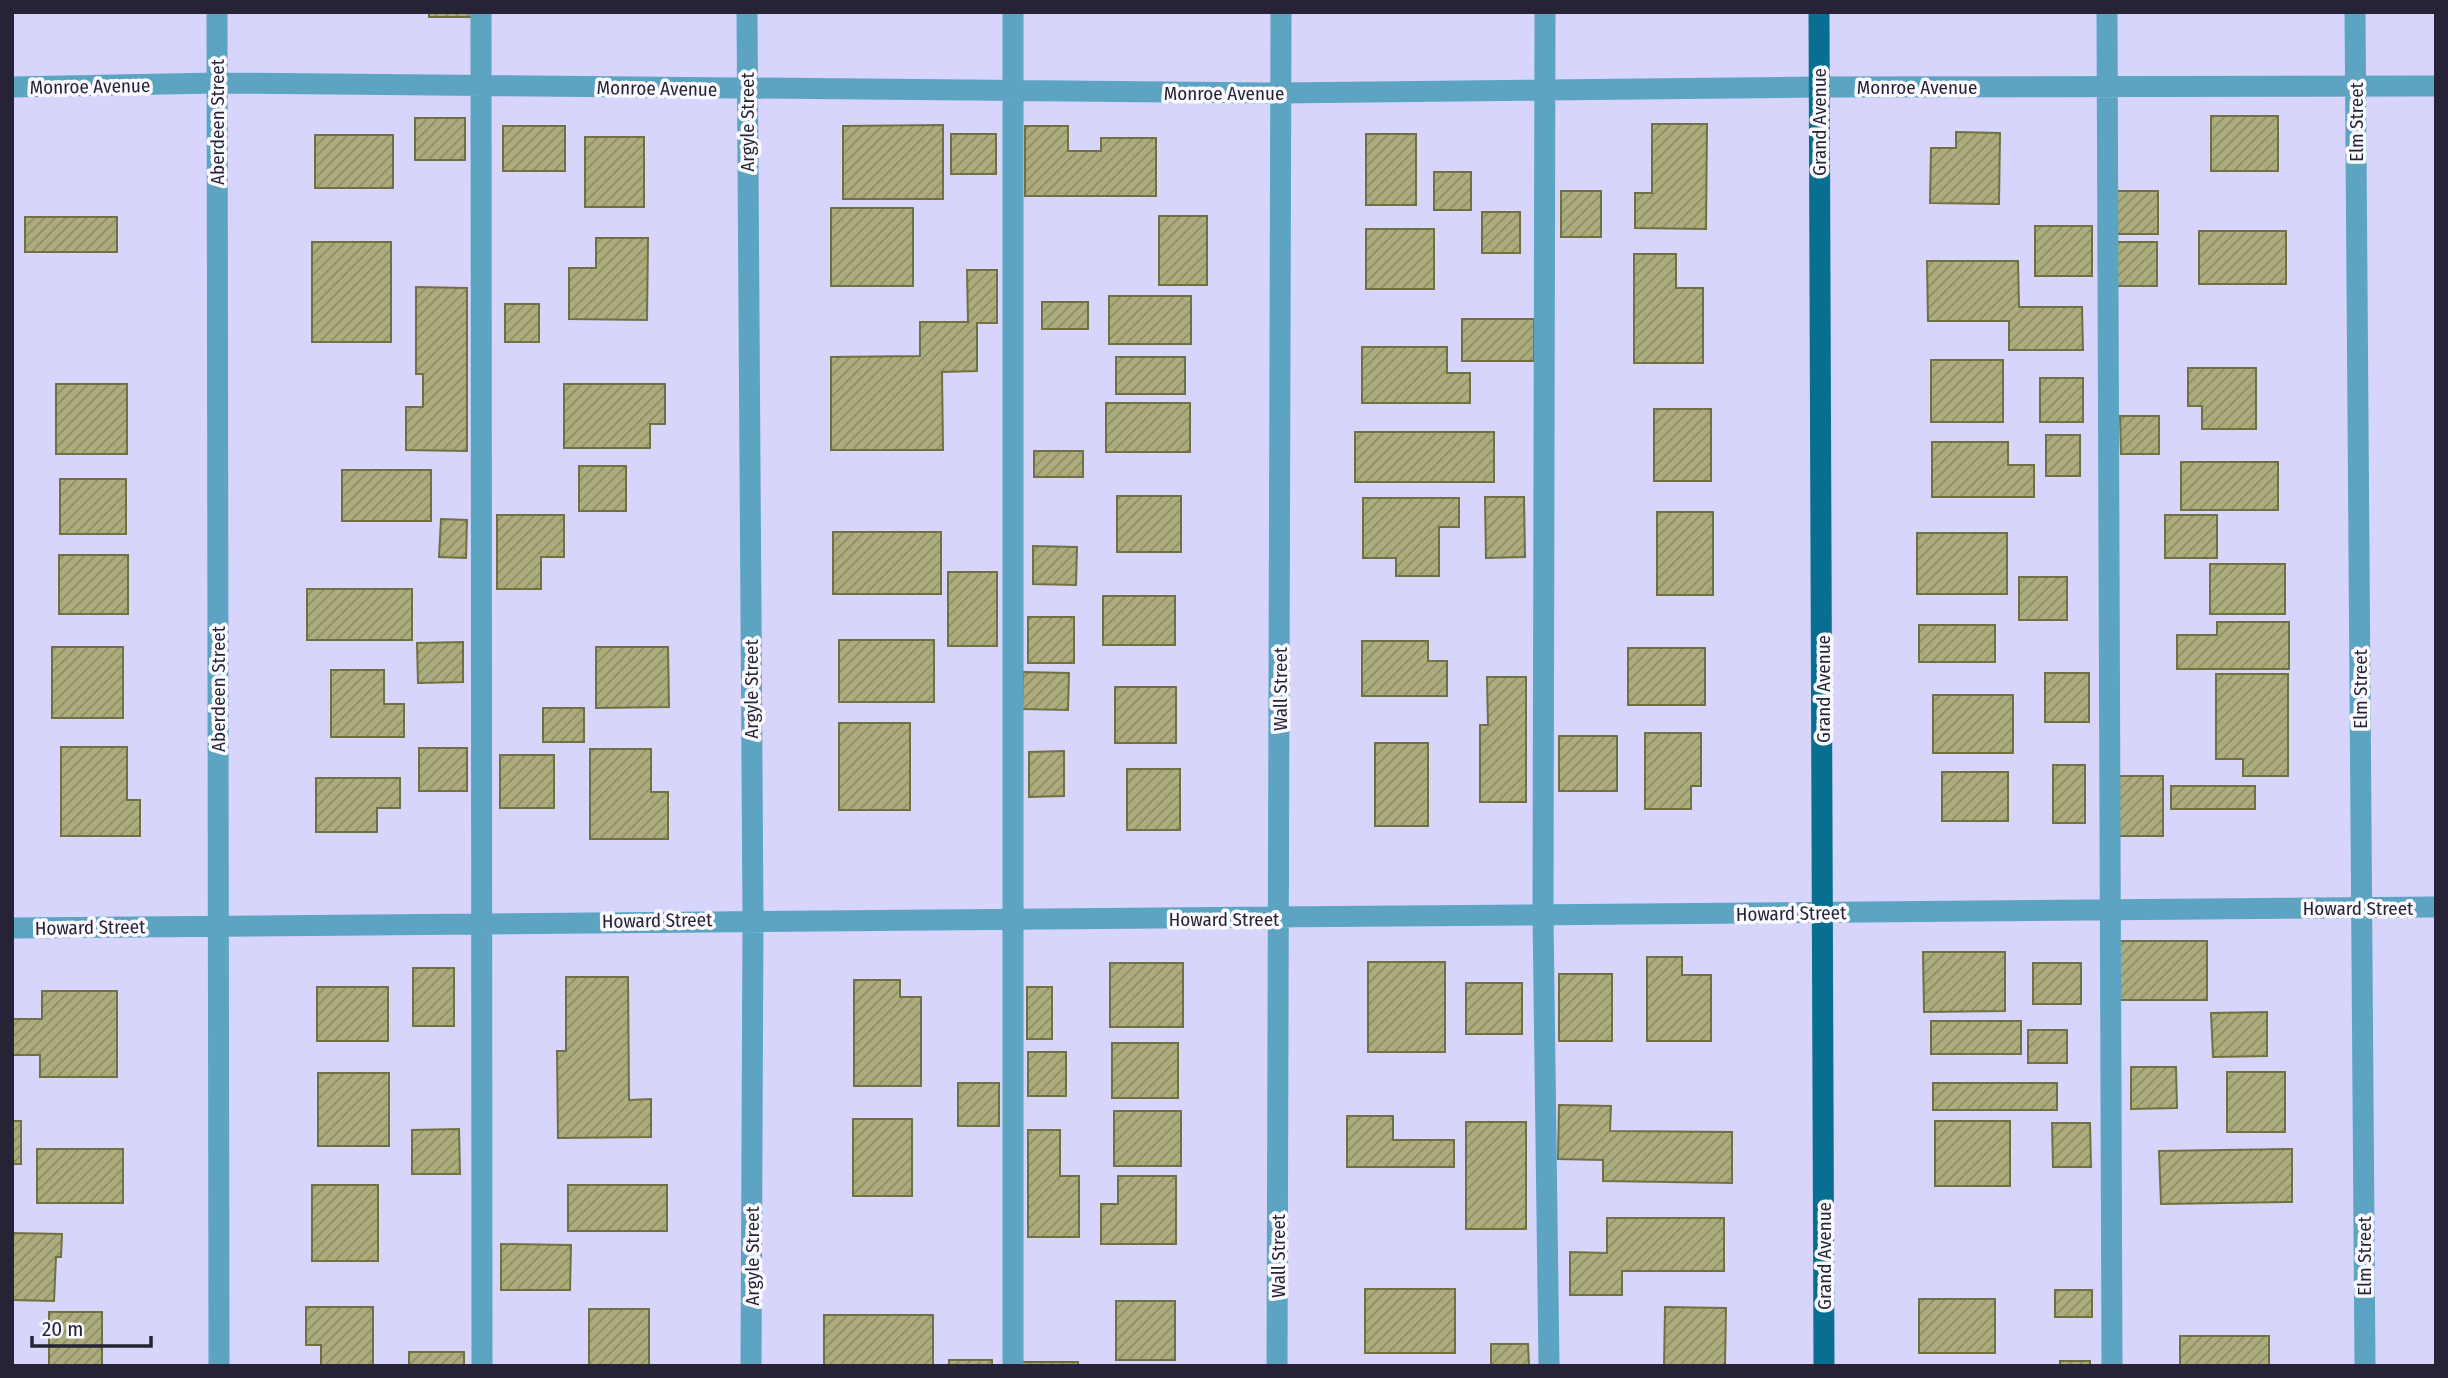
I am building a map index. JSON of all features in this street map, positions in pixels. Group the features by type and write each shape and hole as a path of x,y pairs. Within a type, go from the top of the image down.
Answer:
{"main road":[{"name":"Grand Avenue","path":"1819,12 1824,1366"}],"street":[{"name":"Aberdeen Street","path":"217,12 219,1366"},
{"path":"481,12 479,922 482,1366"},
{"name":"Argyle Street","path":"747,12 753,919 751,1366"},
{"path":"1013,12 1013,1366"},
{"name":"Wall Street","path":"1278,1366 1281,12"},
{"path":"1545,12 1544,916 1549,1366"},
{"path":"2107,12 2112,1366"},
{"name":"Elm Street","path":"2355,12 2365,1366"},
{"name":"Monroe Avenue","path":"12,87 217,83 1281,93 2436,86"},
{"name":"Howard Street","path":"12,928 753,919 1280,919 2436,907"}],"building":[{"path":"429,12 474,12 474,17 429,17"},
{"path":"2211,116 2278,116 2278,171 2211,171"},
{"path":"415,118 465,118 465,160 415,160"},
{"path":"1652,124 1707,124 1706,229 1635,228 1635,193 1652,193"},
{"path":"943,125 943,199 843,199 843,126"},
{"path":"503,126 565,126 565,171 503,171"},
{"path":"1025,126 1068,126 1068,151 1101,151 1101,138 1156,138 1156,196 1025,196"},
{"path":"1956,132 2000,133 1999,204 1930,203 1931,148 1956,148"},
{"path":"951,134 996,134 996,174 951,174"},
{"path":"1366,134 1416,134 1416,205 1366,205"},
{"path":"315,135 393,135 393,188 315,188"},
{"path":"585,137 644,137 644,207 585,207"},
{"path":"1434,172 1471,172 1471,210 1434,210"},
{"path":"1561,191 1601,191 1601,237 1561,237"},
{"path":"2115,191 2158,191 2158,234 2115,234"},
{"path":"831,208 913,208 913,286 831,286"},
{"path":"1482,212 1520,212 1520,253 1482,253"},
{"path":"1159,216 1207,216 1207,285 1159,285"},
{"path":"25,217 117,217 117,252 25,252"},
{"path":"2035,226 2092,226 2092,276 2035,276"},
{"path":"1366,229 1434,229 1434,289 1366,289"},
{"path":"2199,231 2286,231 2286,284 2199,284"},
{"path":"596,238 648,238 647,320 569,319 569,268 596,268"},
{"path":"312,242 391,242 391,342 312,342"},
{"path":"2112,242 2157,242 2157,286 2112,286"},
{"path":"1634,254 1676,254 1676,288 1703,288 1703,363 1634,363"},
{"path":"1927,261 2018,261 2019,307 2082,307 2083,350 2009,350 2009,321 1928,321"},
{"path":"967,270 997,270 997,323 977,323 977,371 942,372 943,450 831,450 831,357 920,356 920,322 968,322"},
{"path":"416,287 467,288 467,451 406,450 406,407 423,407 423,374 416,374"},
{"path":"1109,296 1191,296 1191,344 1109,344"},
{"path":"1042,302 1088,302 1088,329 1042,329"},
{"path":"505,304 539,304 539,342 505,342"},
{"path":"13,314 13,388 12,388"},
{"path":"1462,319 1534,319 1534,361 1462,361"},
{"path":"1362,347 1447,347 1447,373 1470,373 1470,403 1362,403"},
{"path":"1116,357 1185,357 1185,394 1116,394"},
{"path":"1931,360 2003,360 2003,422 1931,422"},
{"path":"2188,368 2256,368 2256,429 2202,429 2202,406 2188,406"},
{"path":"2040,378 2083,378 2083,422 2040,422"},
{"path":"56,384 127,384 127,454 56,454"},
{"path":"564,384 665,384 665,424 650,424 650,448 564,448"},
{"path":"1106,403 1190,403 1190,452 1106,452"},
{"path":"1654,409 1711,409 1711,481 1654,481"},
{"path":"2120,416 2159,416 2159,454 2121,454"},
{"path":"1355,432 1494,432 1494,482 1355,482"},
{"path":"2046,435 2080,435 2080,476 2046,476"},
{"path":"1932,442 2008,442 2008,465 2034,465 2034,497 1932,497"},
{"path":"1034,451 1083,451 1083,477 1034,477"},
{"path":"2181,462 2278,462 2278,510 2181,510"},
{"path":"579,466 626,466 626,511 579,511"},
{"path":"342,470 431,470 431,521 342,521"},
{"path":"60,479 126,479 126,534 60,534"},
{"path":"1117,496 1181,496 1181,552 1117,552"},
{"path":"1485,497 1524,497 1525,557 1486,558"},
{"path":"1363,498 1459,498 1459,527 1439,527 1439,576 1396,576 1396,558 1363,558"},
{"path":"1657,512 1713,512 1713,595 1657,595"},
{"path":"497,515 564,515 564,557 541,557 541,589 497,589"},
{"path":"2165,515 2217,515 2217,558 2165,558"},
{"path":"441,519 467,520 466,558 439,557"},
{"path":"833,532 941,532 941,594 833,594"},
{"path":"1917,533 2007,533 2007,594 1917,594"},
{"path":"1033,546 1077,547 1076,585 1033,584"},
{"path":"59,555 128,555 128,614 59,614"},
{"path":"2210,564 2285,564 2285,614 2210,614"},
{"path":"948,572 997,572 997,646 948,646"},
{"path":"2019,577 2067,577 2067,620 2019,620"},
{"path":"307,589 412,589 412,640 307,640"},
{"path":"1103,596 1175,596 1175,645 1103,645"},
{"path":"1028,617 1074,617 1074,663 1028,663"},
{"path":"2217,622 2289,622 2289,669 2177,669 2177,635 2217,635"},
{"path":"1919,625 1995,625 1995,662 1919,662"},
{"path":"839,640 934,640 934,702 839,702"},
{"path":"1362,641 1428,641 1428,661 1447,661 1447,696 1362,696"},
{"path":"463,642 463,682 418,683 417,643"},
{"path":"52,647 123,647 123,718 52,718"},
{"path":"596,647 668,647 669,707 596,708"},
{"path":"1628,648 1705,648 1705,705 1628,705"},
{"path":"331,670 384,670 384,704 404,704 404,737 331,737"},
{"path":"1023,672 1069,673 1068,710 1022,709"},
{"path":"2045,673 2089,673 2089,722 2045,722"},
{"path":"2216,674 2288,674 2288,776 2243,776 2243,759 2216,759"},
{"path":"1487,677 1526,677 1526,802 1480,802 1480,725 1488,725"},
{"path":"1115,687 1176,687 1176,743 1115,743"},
{"path":"1933,695 2013,695 2013,753 1933,753"},
{"path":"543,708 584,708 584,742 543,742"},
{"path":"839,723 910,723 910,810 839,810"},
{"path":"1645,733 1701,733 1701,786 1691,786 1691,809 1645,809"},
{"path":"1559,736 1617,736 1617,791 1559,791"},
{"path":"1375,743 1428,743 1428,826 1375,826"},
{"path":"61,747 127,747 127,800 140,800 140,836 61,836"},
{"path":"419,748 467,748 467,791 419,791"},
{"path":"590,749 651,749 651,792 668,792 668,839 590,839"},
{"path":"1064,751 1064,796 1029,797 1029,752"},
{"path":"500,755 554,755 554,808 500,808"},
{"path":"2053,765 2085,765 2085,823 2053,823"},
{"path":"1127,769 1180,769 1180,830 1127,830"},
{"path":"1942,772 2008,772 2008,821 1942,821"},
{"path":"2119,776 2163,776 2163,836 2119,836"},
{"path":"316,778 400,778 400,808 377,808 377,832 316,832"},
{"path":"2171,786 2255,786 2255,809 2171,809"},
{"path":"2115,941 2207,941 2207,1000 2115,1000"},
{"path":"1923,952 2005,952 2005,1011 1924,1012"},
{"path":"1647,957 1682,957 1682,975 1711,975 1711,1041 1647,1041"},
{"path":"1368,962 1445,962 1445,1052 1368,1052"},
{"path":"1110,963 1183,963 1183,1027 1110,1027"},
{"path":"2033,963 2081,963 2081,1004 2033,1004"},
{"path":"413,968 454,968 454,1026 413,1026"},
{"path":"1559,974 1612,974 1612,1041 1559,1041"},
{"path":"566,977 628,977 629,1100 651,1099 651,1137 558,1138 557,1051 566,1051"},
{"path":"854,980 900,980 900,997 921,997 921,1086 854,1086"},
{"path":"1466,983 1522,983 1522,1034 1466,1034"},
{"path":"317,987 388,987 388,1041 317,1041"},
{"path":"1027,987 1052,987 1052,1039 1027,1039"},
{"path":"42,991 117,991 117,1077 40,1077 40,1055 12,1055 12,1019 42,1019"},
{"path":"2267,1012 2267,1056 2213,1057 2211,1013"},
{"path":"1931,1021 2021,1021 2021,1054 1931,1054"},
{"path":"2028,1030 2067,1030 2067,1063 2028,1063"},
{"path":"1112,1043 1178,1043 1178,1098 1112,1098"},
{"path":"1028,1052 1066,1052 1066,1096 1028,1096"},
{"path":"2131,1067 2176,1067 2177,1108 2131,1109"},
{"path":"2227,1072 2285,1072 2285,1132 2227,1132"},
{"path":"318,1073 389,1073 389,1146 318,1146"},
{"path":"958,1083 999,1083 999,1126 958,1126"},
{"path":"1933,1083 2057,1083 2057,1110 1933,1110"},
{"path":"1559,1105 1611,1106 1610,1131 1732,1132 1732,1183 1603,1181 1603,1160 1558,1159"},
{"path":"1114,1111 1181,1111 1181,1166 1114,1166"},
{"path":"1347,1116 1393,1116 1393,1140 1454,1140 1454,1167 1347,1167"},
{"path":"853,1119 912,1119 912,1196 853,1196"},
{"path":"12,1121 21,1121 21,1164 12,1164"},
{"path":"1935,1121 2010,1121 2010,1186 1935,1186"},
{"path":"1466,1122 1526,1122 1526,1229 1466,1229"},
{"path":"2052,1123 2090,1123 2091,1167 2053,1167"},
{"path":"459,1129 460,1174 412,1174 412,1130"},
{"path":"1028,1130 1060,1130 1060,1176 1079,1176 1079,1237 1028,1237"},
{"path":"37,1149 123,1149 123,1203 37,1203"},
{"path":"2292,1149 2292,1202 2161,1204 2159,1151"},
{"path":"1118,1176 1176,1176 1176,1244 1101,1244 1101,1204 1118,1204"},
{"path":"312,1185 378,1185 378,1261 312,1261"},
{"path":"568,1185 667,1185 667,1231 568,1231"},
{"path":"1607,1218 1724,1218 1724,1271 1622,1271 1622,1295 1570,1295 1570,1252 1607,1253"},
{"path":"12,1233 62,1234 61,1257 56,1257 54,1301 12,1300"},
{"path":"501,1244 571,1245 570,1290 501,1290"},
{"path":"1365,1289 1455,1289 1455,1353 1365,1353"},
{"path":"2055,1290 2092,1290 2092,1317 2055,1317"},
{"path":"1919,1299 1995,1299 1995,1353 1919,1353"},
{"path":"1116,1301 1175,1301 1175,1360 1116,1360"},
{"path":"306,1307 373,1307 373,1365 321,1365 321,1345 306,1345"},
{"path":"1665,1307 1726,1308 1725,1366 1664,1366"},
{"path":"589,1309 649,1309 649,1366 589,1366"},
{"path":"49,1312 102,1312 102,1366 49,1366"},
{"path":"824,1315 933,1315 933,1366 824,1366"},
{"path":"2180,1336 2269,1336 2269,1366 2180,1366"},
{"path":"1491,1344 1528,1344 1529,1366 1491,1366"},
{"path":"409,1352 464,1352 464,1366 409,1366"},
{"path":"949,1360 992,1360 992,1366 949,1366"},
{"path":"2060,1361 2090,1361 2090,1366 2060,1366"},
{"path":"1021,1362 1078,1362 1078,1366 1021,1366"}]}
